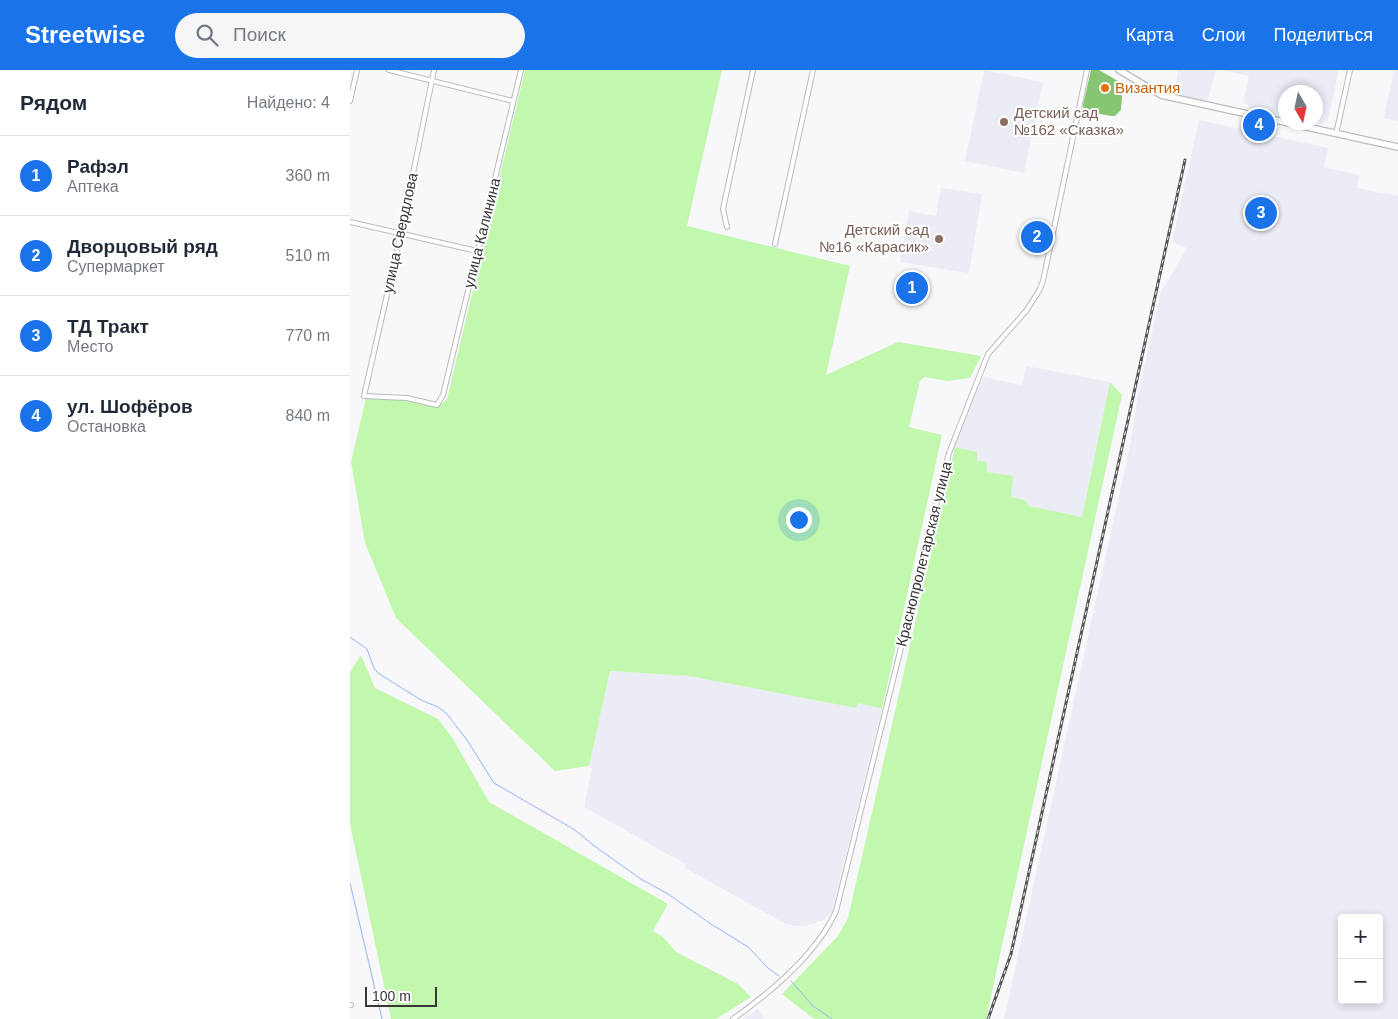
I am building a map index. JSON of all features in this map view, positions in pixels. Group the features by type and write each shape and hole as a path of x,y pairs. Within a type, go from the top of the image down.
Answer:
{"street":[{"path":"350,100 357,70"},
{"path":"389,70 514,101"},
{"name":"улица Свердлова","path":"434,70 401,233 364,396 407,398 437,405 443,395"},
{"name":"улица Калинина","path":"443,395 521,70"},
{"path":"727,227 723,209 754,70"},
{"path":"775,244 813,70"},
{"name":"Краснопролетарская улица","path":"733,1019 770,991 817,944 830,925 836,911 949,452 988,354 1026,310 1039,291 1087,70"},
{"path":"1120,70 1161,95 1398,147"},
{"path":"1336,134 1350,70"},
{"path":"350,222 478,252"}],"shaded area":[{"name":"Детский сад №162 «Сказка»","path":"984,70 1043,82 1024,173 965,161"},
{"path":"1178,70 1216,70 1207,103 1174,95"},
{"path":"1221,70 1339,70 1328,119 1323,123 1323,85 1278,85 1278,115 1249,109 1250,105 1243,103 1249,76"},
{"path":"1394,70 1398,70 1398,121 1384,118"},
{"path":"1199,120 1328,148 1324,167 1359,175 1357,188 1398,196 1398,1019 1004,1019 1131,441 1138,394 1161,292 1187,248 1172,242"},
{"name":"Детский сад №16 «Карасик»","path":"941,188 982,194 969,273 900,262 909,211 936,216"},
{"path":"1026,366 1110,382 1082,517 1028,506 1025,500 1011,497 976,461 977,452 955,447 957,437 983,377 1022,385"},
{"path":"610,671 689,676 856,708 858,703 882,709 832,911 824,920 805,926 793,926 784,923 685,868 685,864 584,807 592,768 589,766"},
{"path":"758,1009 763,1019 742,1019"}],"green space":[{"path":"525,70 722,70 687,226 850,266 826,375 898,342 981,356 970,378 947,381 925,377 920,381 909,427 942,435 882,709 858,703 856,708 689,676 610,671 589,766 555,771 396,618 365,543 351,462 366,398 406,400 437,407 447,399"},
{"path":"1091,70 1099,70 1118,81 1122,97 1121,110 1115,116 1084,111 1083,105"},
{"path":"1110,382 1122,395 986,1019 814,1019 782,994 838,936 848,918 955,447 977,452 977,461 987,462 987,472 1013,476 1011,497 1025,500 1029,506 1082,517"},
{"path":"361,655 375,688 438,719 453,739 489,802 668,904 653,931 663,937 676,952 738,984 751,997 716,1019 391,1019 350,824 350,672"}],"waterway":[{"path":"350,637 367,649 374,668 378,673 446,713 467,740 494,783 575,830 641,879 668,894 748,947 768,968 779,976"},
{"path":"350,883 382,1019"},
{"path":"791,981 813,1006 832,1019"}],"railway":[{"path":"988,1019 1011,954 1185,160"}],"place":[{"name":"Византия","path":"1105,88"},
{"name":"Детский сад №162 «Сказка»","path":"1004,122"},
{"name":"ул. Шофёров","path":"1259,125"},
{"name":"ТД Тракт","path":"1261,213"},
{"name":"Дворцовый ряд","path":"1037,237"},
{"name":"Детский сад №16 «Карасик»","path":"939,239"},
{"name":"Рафэл","path":"912,288"}]}
